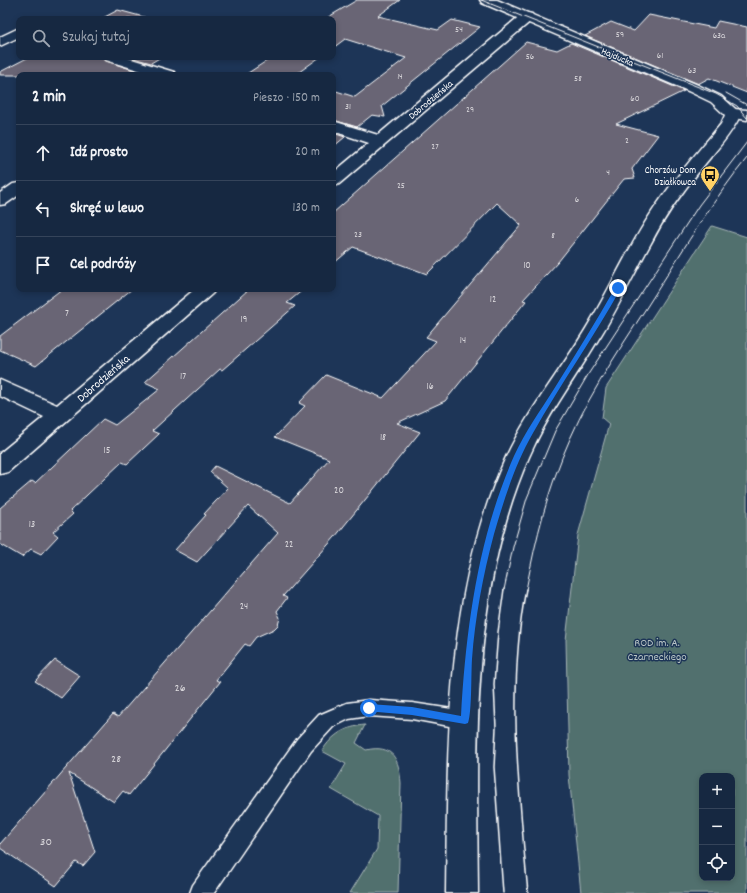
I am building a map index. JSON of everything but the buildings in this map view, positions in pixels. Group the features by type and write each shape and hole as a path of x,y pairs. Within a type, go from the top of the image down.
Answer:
{"street":[{"name":"Hajducka","path":"486,0 693,88 720,102 740,115"},
{"name":"Dobrodzieńska","path":"336,178 527,17"},
{"path":"0,42 16,34"},
{"path":"121,60 159,72"},
{"path":"462,893 465,720 469,647 482,569 495,519 518,456 547,403 599,322 663,208 728,125 740,115"},
{"path":"336,127 380,141"},
{"path":"0,200 16,190"},
{"name":"Dobrodzieńska","path":"0,466 202,292"},
{"path":"0,387 59,415"}],"lane":[{"path":"201,893 304,745 326,721 347,711 369,708 412,711 465,720"}],"green space":[{"name":"ROD im. A. Czarneckiego","path":"712,226 747,237 747,893 581,893 569,775 566,640 578,535 609,424 602,418 606,388"},
{"path":"365,725 356,743 366,750 383,749 388,751 396,760 400,774 398,893 350,893 377,849 378,816 331,789 346,764 322,751 326,745 340,732"}],"tram line":[{"path":"481,0 716,94 737,106 747,118"},
{"path":"726,93 747,105"},
{"path":"504,590 513,547 527,498 555,431 589,373 699,205 747,142"},
{"path":"526,590 534,551 549,495 562,457 579,419 611,363 689,240 711,206 747,158"},
{"path":"503,893 494,767 496,728 494,684 498,632 504,589"},
{"path":"526,589 520,626 517,664 516,741 528,893"}],"place":[{"name":"Chorzów Dom Działkowca","path":"710,192"}],"route":[{"path":"369,708 412,711 465,720 468,658 473,617 490,535 504,491 518,456 530,432 587,342 618,288"}]}
